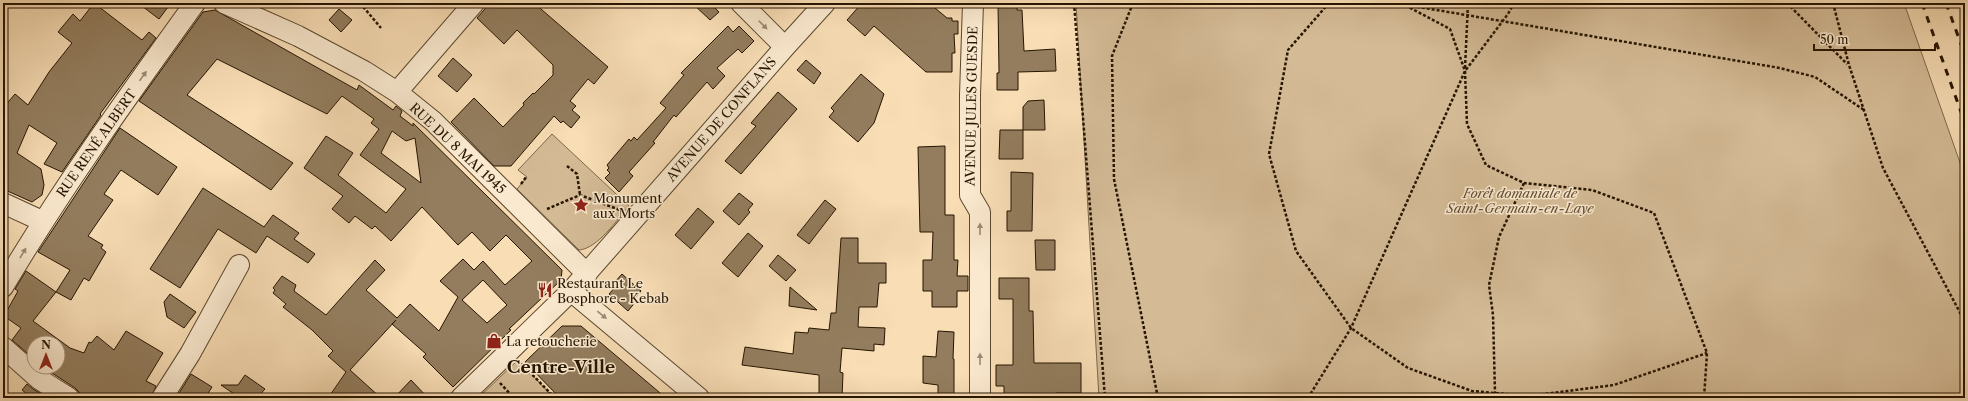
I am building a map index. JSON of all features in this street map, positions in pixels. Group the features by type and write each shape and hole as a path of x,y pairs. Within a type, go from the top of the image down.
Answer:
{"street":[{"name":"RUE RENÉ ALBERT","path":"3,287 42,221 96,141 195,3"},
{"name":"RUE DU 8 MAI 1945","path":"224,3 305,40 364,71 397,92 433,121 572,258 586,274"},
{"path":"397,92 474,3"},
{"path":"741,3 785,46"},
{"name":"AVENUE DE CONFLANS","path":"460,398 571,291 785,46 825,3"},
{"name":"AVENUE JULES GUESDE","path":"973,3 970,95 970,195 980,212 980,398"},
{"path":"3,203 42,221"},
{"path":"162,398 190,354 239,265"},
{"path":"571,291 699,398"},
{"path":"3,347 39,379 69,398"}],"path":[{"path":"360,3 381,28"},
{"path":"1074,3 1105,398"},
{"path":"1133,3 1112,56 1114,179 1158,398"},
{"path":"1330,3 1288,50 1269,154 1296,251 1351,328 1408,368 1472,391 1529,396 1614,385 1707,353"},
{"path":"1394,3 1787,70 1815,77 1864,110"},
{"path":"1401,3 1450,29 1465,71"},
{"path":"1468,3 1465,71 1467,124 1486,166 1524,183 1592,190 1654,213 1707,353 1704,398"},
{"path":"1308,398 1351,328 1465,71 1502,22 1514,3"},
{"path":"1787,3 1849,65"},
{"path":"1833,3 1849,65 1883,168 1965,322"},
{"path":"566,166 577,174 580,195"},
{"path":"1492,398 1495,393 1493,315 1489,285 1499,237 1524,183"},
{"path":"540,211 580,195 624,211"},
{"path":"518,360 555,398"},
{"path":"497,380 514,398"},
{"path":"545,398 550,393"}],"green space":[{"name":"Forêt domaniale de Saint-Germain-en-Laye","path":"1076,3 1904,3 1965,177 1965,398 1099,398"},
{"path":"552,134 629,206 600,239 593,245 579,250 517,189 527,177 518,170"},
{"path":"518,360 554,398 478,398"}],"building":[{"path":"94,3 142,40 149,32 156,38 100,114 101,115 62,172 44,164 57,143 29,125 17,153 41,169 44,185 42,195 32,202 3,189 3,108 15,94 28,105 49,72 72,43 58,32 73,14 80,21"},
{"path":"138,3 171,3 159,19"},
{"path":"490,3 534,3 608,67 594,84 588,79 570,101 576,106 572,110 580,117 571,128 563,121 561,123 554,116 511,166 494,166 451,122 474,98 503,127 524,105 523,103 553,75 553,65 517,30 504,44 477,18"},
{"path":"692,3 710,3 719,12 710,20"},
{"path":"862,3 929,3 947,18 952,18 952,21 958,21 958,34 954,34 955,53 952,53 952,72 926,72 874,26 865,36 847,20"},
{"path":"998,5 1017,5 1017,10 1022,10 1024,51 1055,49 1056,71 1018,72 1018,90 997,90 997,73 999,73"},
{"path":"339,9 352,20 341,32 329,20"},
{"path":"215,10 357,90 359,85 393,110 396,106 402,111 400,116 413,126 413,123 562,270 561,280 509,329 511,330 453,387 423,357 426,354 392,324 350,370 381,398 328,398 346,372 328,356 333,351 312,330 283,307 286,304 273,293 275,290 273,288 282,276 296,285 294,291 326,315 375,260 385,270 366,290 397,318 410,304 439,331 458,297 440,281 463,259 474,270 483,261 505,285 532,261 506,235 490,251 472,232 458,245 422,207 391,241 375,226 372,229 355,216 349,223 332,209 343,196 304,168 326,136 353,153 338,175 386,213 406,189 360,155 379,129 371,123 374,119 342,96 327,114 217,59 187,95 293,163 271,190 139,101 203,12","holes":["392,131 406,141 415,138 421,183 381,153","483,280 507,305 487,323 462,300"]},
{"path":"728,26 733,32 739,26 754,41 742,53 738,49 717,68 725,76 713,89 707,82 676,117 674,115 653,142 655,143 629,172 633,176 619,192 605,178 610,173 607,170 609,168 607,165 629,139 631,141 634,137 637,140 666,108 660,103 684,75 681,73"},
{"path":"453,58 472,75 457,92 438,76"},
{"path":"806,60 821,73 814,84 797,70"},
{"path":"861,74 884,94 874,123 858,142 829,117 834,111 831,108"},
{"path":"778,92 797,109 741,174 725,161 756,126 751,123"},
{"path":"1044,100 1045,130 1023,130 1023,107 1028,101"},
{"path":"120,128 177,167 158,195 121,170 104,194 113,200 88,236 103,245 101,248 106,252 89,281 84,278 71,300 56,292 70,270 38,252"},
{"path":"1000,130 1023,130 1023,159 999,159"},
{"path":"945,146 945,215 954,215 954,260 958,260 957,276 968,276 968,291 957,291 957,307 932,307 932,291 923,291 923,260 932,260 933,232 920,232 918,147"},
{"path":"1011,172 1033,173 1032,231 1007,231 1007,211 1011,211"},
{"path":"203,188 264,227 273,215 299,233 294,239 315,254 308,263 267,236 256,253 218,229 180,288 150,269"},
{"path":"739,193 753,204 748,210 750,212 739,225 723,211"},
{"path":"825,200 836,209 809,244 797,235"},
{"path":"698,208 714,222 691,249 675,235"},
{"path":"748,233 763,246 738,277 722,263"},
{"path":"841,238 858,238 858,263 886,263 886,283 879,283 877,307 859,307 858,327 885,328 884,345 874,344 874,351 842,348 840,372 843,373 842,398 819,398 819,375 742,365 745,347 793,354 795,332 808,333 809,328 829,330 831,313 836,313"},
{"path":"1035,240 1055,240 1055,270 1036,270"},
{"path":"778,255 796,270 786,281 769,266"},
{"path":"26,271 56,292 33,321 52,335 26,335 26,352 12,340 21,328 4,316 18,291 15,289"},
{"path":"622,274 641,291 635,298 637,300 628,311 609,294 617,285 614,283"},
{"path":"999,278 1029,278 1029,311 1033,311 1034,363 1081,363 1081,393 1056,393 1056,398 1040,398 1040,394 1004,395 1004,386 996,386 996,365 1013,365 1013,299 999,299"},
{"path":"790,287 817,310 789,306"},
{"path":"170,294 196,312 184,328 167,317 164,302"},
{"path":"562,326 581,326 666,398 560,398 525,362"},
{"path":"126,331 163,353 146,381 156,386 151,398 80,398 79,392 55,375 66,375 66,345 84,353 89,342 91,343 97,336 114,350"},
{"path":"938,331 954,332 954,398 938,398 938,385 923,383 923,356 936,357"},
{"path":"191,374 212,387 205,398 176,398"},
{"path":"245,375 265,389 257,398 240,398 221,385 238,385"},
{"path":"411,380 428,398 394,398"},
{"path":"27,384 48,398 32,398 22,390"}],"railway":[{"path":"1922,3 1965,123"},
{"path":"1946,3 1965,55"}],"place":[{"name":"Monument aux Morts","path":"581,205"},
{"name":"Restaurant Le Bosphore - Kebab","path":"545,290"},
{"name":"La retoucherie","path":"494,341"}],"district":[{"name":"Centre-Ville","path":"561,367"}]}
